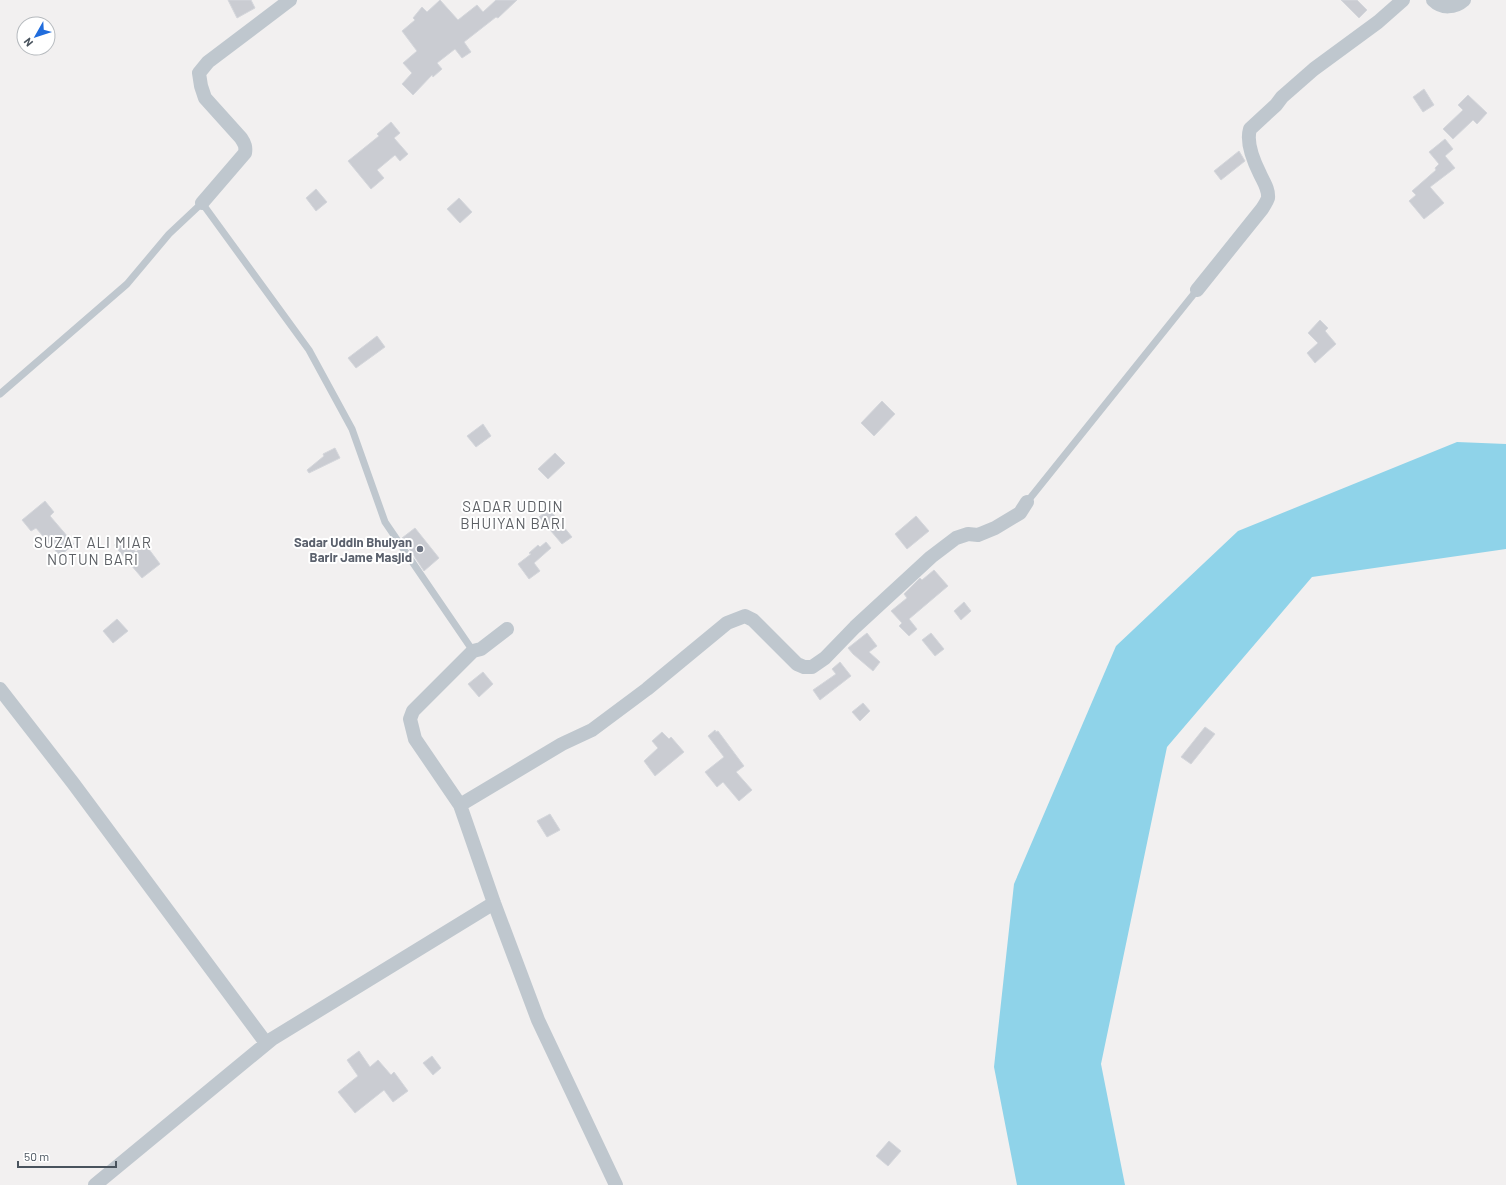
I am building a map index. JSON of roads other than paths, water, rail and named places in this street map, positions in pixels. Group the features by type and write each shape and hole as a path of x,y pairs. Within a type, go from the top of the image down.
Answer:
{"street":[{"path":"202,203 245,153 245,148 241,138 205,98 199,73 208,62 290,0"},
{"path":"1197,290 1262,209 1268,198 1267,189 1259,173 1250,148 1248,134 1250,129 1282,97 1314,69 1378,22 1404,0"},
{"path":"1433,0 1443,6 1452,6 1464,0"},
{"path":"460,805 562,744 592,730 647,689 727,623 735,619 745,616 753,620 797,664 804,667 812,667 825,658 931,557 956,538 968,534 978,534 995,528 1020,513 1027,502"},
{"path":"508,629 481,649 473,651 413,711 410,719 415,739 460,805 494,903 538,1020 616,1185"},
{"path":"0,688 73,783 266,1043"},
{"path":"95,1185 272,1038 494,903"}],"lane":[{"path":"0,394 127,284 169,234 202,203 309,350 352,429 385,522 473,651"},
{"path":"1027,502 1197,290"}],"water":[{"path":"1457,442 1506,444 1506,549 1312,577 1167,747 1101,1064 1125,1185 1017,1185 994,1067 1014,884 1116,646 1238,531"}],"place":[{"name":"Sadar Uddin Bhuiyan Barir Jame Masjid","path":"420,549"}],"district":[{"name":"SADAR UDDIN BHUIYAN BARI","path":"513,516"},
{"name":"SUZAT ALI MIAR NOTUN BARI","path":"93,552"}]}
